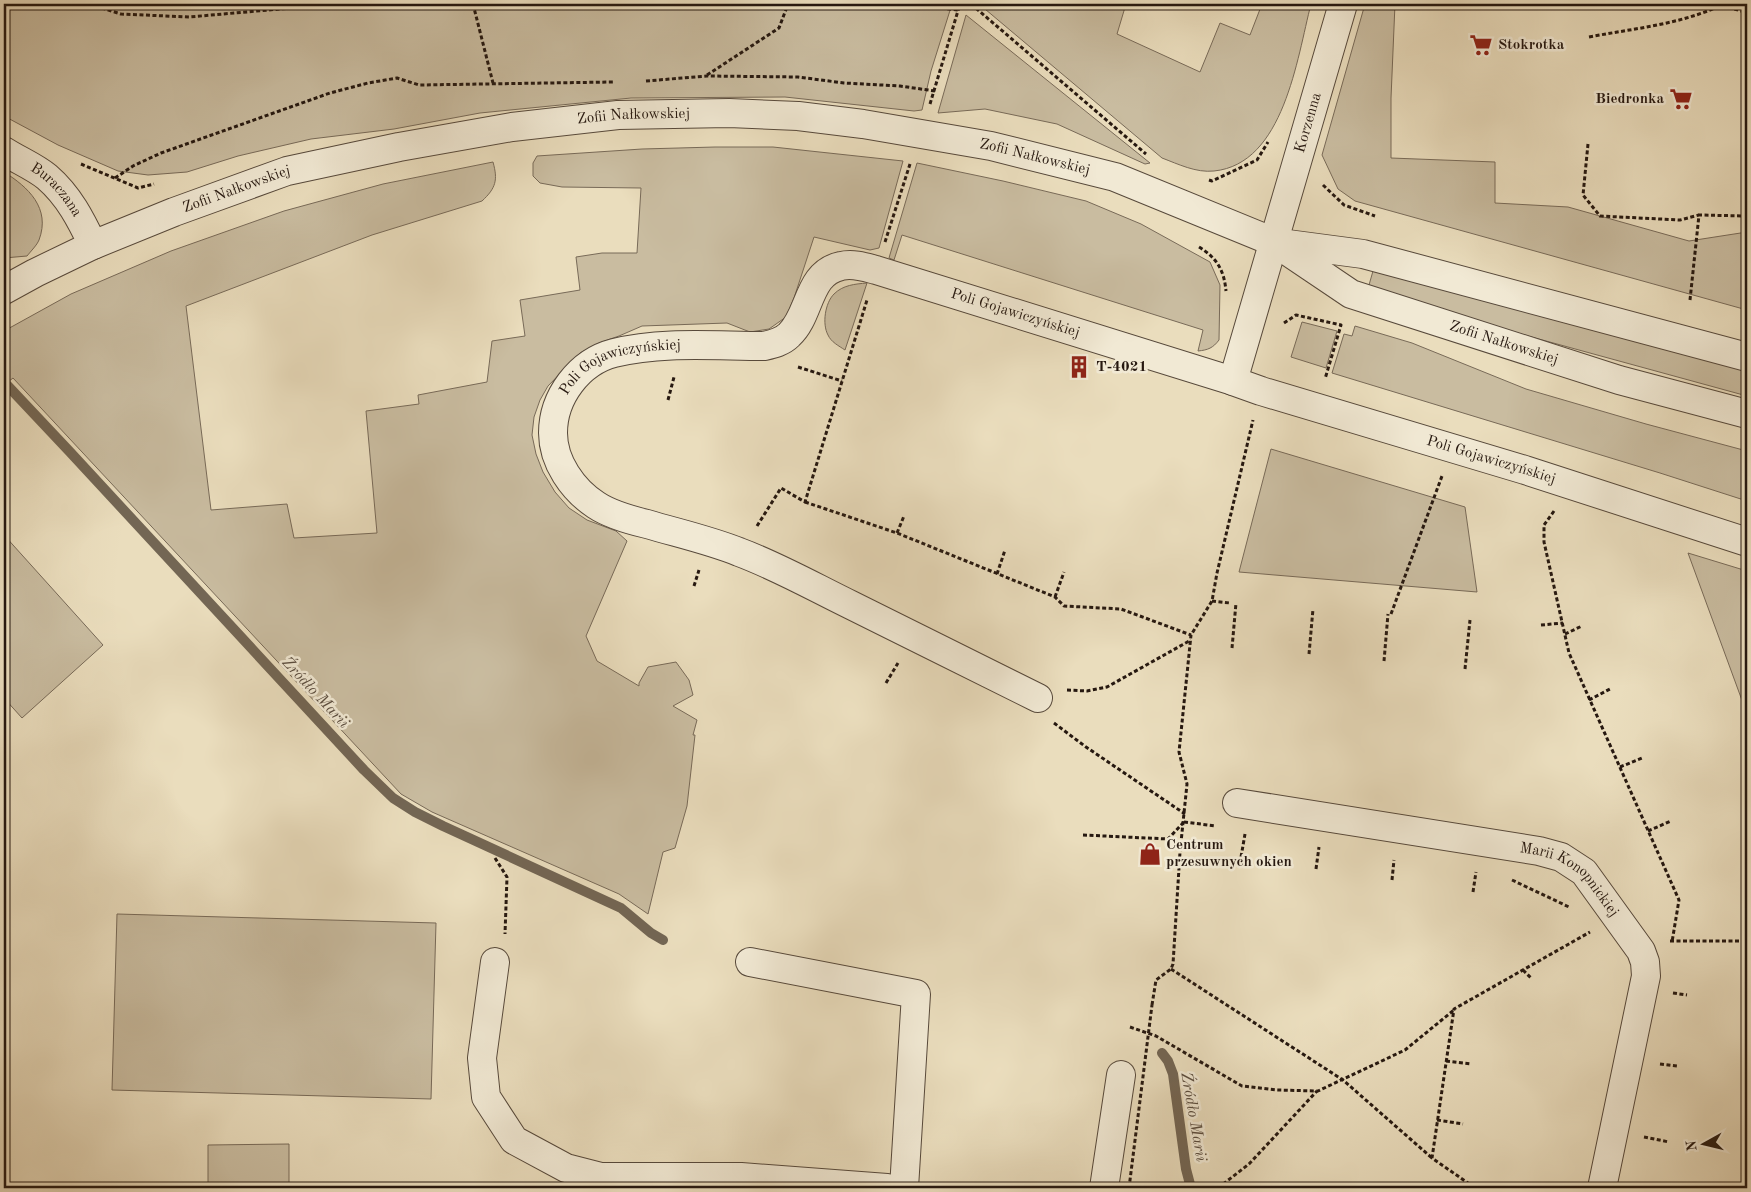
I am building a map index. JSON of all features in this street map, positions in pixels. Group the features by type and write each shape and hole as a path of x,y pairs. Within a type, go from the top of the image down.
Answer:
{"street":[{"name":"Korzenna","path":"1274,242 1343,4"},
{"name":"Zofii Nałkowskiej","path":"4,290 93,245 174,212 287,171 399,147 512,127 618,115 729,113 798,116 863,124 991,146 1116,177 1274,242 1351,294 1619,380 1747,414"},
{"name":"Buraczana","path":"4,151 46,176 63,192 77,212 93,245"},
{"name":"Zofii Nałkowskiej","path":"1274,242 1363,254 1747,357"},
{"path":"1233,381 1274,242"},
{"name":"Poli Gojawiczyńskiej","path":"1038,698 739,552 636,521 597,506 580,492 567,477 557,453 553,434 554,418 566,388 575,376 592,362 612,353 639,348 764,346 776,343 788,336 795,328 804,313 818,279 828,271 841,266 856,265 1261,391 1525,470 1747,542"},
{"name":"Marii Konopnickiej","path":"1237,803 1539,851 1561,857 1584,872 1641,951 1645,962 1646,976 1602,1188"},
{"path":"495,962 482,1058 486,1097 514,1140 566,1168 601,1177 768,1178 887,1188"},
{"path":"750,962 916,994 904,1188"},
{"path":"1104,1188 1121,1075"}],"path":[{"path":"89,4 121,14 188,17 337,4"},
{"path":"473,4 493,83"},
{"path":"707,76 779,28 788,4"},
{"path":"902,4 958,10"},
{"path":"940,74 960,4"},
{"path":"971,4 1151,158"},
{"path":"1589,38 1667,24 1700,15 1721,4 1747,13"},
{"path":"1738,4 1738,10"},
{"path":"1588,144 1583,195 1600,216 1680,220 1699,215 1747,216"},
{"path":"1204,178 1212,181 1257,160"},
{"path":"76,162 138,188 162,183"},
{"path":"805,502 910,164"},
{"path":"1319,180 1344,205 1375,216"},
{"path":"1690,300 1699,215"},
{"path":"1194,244 1212,255 1224,276 1226,292"},
{"path":"1278,326 1296,315 1341,325"},
{"path":"1129,1188 1156,980 1171,969 1173,964 1180,852 1187,784 1179,752 1191,635 1212,601 1255,412"},
{"path":"1384,661 1390,614 1444,471"},
{"path":"753,532 782,488 805,502 897,534 1056,596 1064,606 1121,609 1191,635"},
{"path":"1545,508 1553,512"},
{"path":"1559,509 1553,512 1544,525 1544,542 1569,653 1679,900 1673,935"},
{"path":"897,534 904,516"},
{"path":"997,574 1005,550"},
{"path":"1056,596 1064,572"},
{"path":"1212,601 1230,602"},
{"path":"1232,648 1236,603"},
{"path":"1310,654 1313,609"},
{"path":"1465,669 1470,620"},
{"path":"1540,625 1563,624"},
{"path":"1565,634 1582,626"},
{"path":"1079,690 1087,691 1107,686 1191,640"},
{"path":"1589,700 1610,689"},
{"path":"1038,698 1047,718 1086,747 1185,814"},
{"path":"1620,768 1642,758"},
{"path":"1648,831 1671,821"},
{"path":"1184,822 1207,825"},
{"path":"1083,835 1168,839 1184,822"},
{"path":"1241,857 1245,831"},
{"path":"1316,869 1320,844"},
{"path":"1392,880 1395,857"},
{"path":"495,858 507,877 505,935 495,962"},
{"path":"1473,892 1476,871"},
{"path":"1218,1188 1249,1164 1318,1091 1404,1050 1454,1010 1591,931"},
{"path":"1672,941 1747,941"},
{"path":"1171,969 1343,1080 1432,1158 1475,1188"},
{"path":"1524,970 1532,979"},
{"path":"1432,1158 1454,1010"},
{"path":"1130,1027 1156,1036 1242,1086 1277,1090 1318,1091"},
{"path":"1446,1061 1471,1064"},
{"path":"1659,1064 1677,1066"},
{"path":"1438,1120 1464,1124"},
{"path":"1636,1135 1669,1142"}],"shaded area":[{"path":"4,4 952,4 931,71 922,110 914,111 785,97 631,98 480,113 394,129 311,139 238,156 187,172 148,175 118,171 58,145 4,116"},
{"path":"979,4 1126,4 1117,34 1200,72 1220,23 1250,35 1262,4 1311,4 1293,79 1284,105 1272,129 1257,150 1238,164 1214,171 1201,171 1187,168 1162,158"},
{"path":"1365,4 1395,4 1391,98 1391,158 1495,162 1495,203 1568,207 1689,241 1747,232 1747,310 1355,201 1338,189 1322,155"},
{"path":"966,15 1150,163 1145,164 1057,124 985,109 938,113"},
{"path":"773,147 903,161 879,248 870,250 814,237 786,317 769,329 750,332 727,323 642,326 599,343 580,353 548,386 540,400 534,417 532,435 536,454 543,472 555,492 569,508 587,520 616,531 627,541 586,636 597,661 639,686 648,667 676,662 689,680 693,695 673,706 697,720 693,735 695,735 687,806 675,848 663,852 648,914 619,894 432,812 401,794 13,378 8,382 4,378 4,331 71,294 171,251 284,211 383,184 493,162 495,183 482,201 372,235 186,306 211,510 287,504 294,538 377,533 366,411 419,404 418,395 487,382 492,341 525,336 520,300 580,290 576,257 602,253 637,253 641,188 562,187 540,183 533,176 533,163 537,156 642,149"},
{"path":"917,163 1086,201 1141,224 1210,262 1220,285 1219,340 1210,348 1198,351 1203,330 902,235 894,260 889,258"},
{"path":"4,172 29,192 40,208 42,229 39,240 27,256 4,258"},
{"path":"1373,271 1747,371 1747,396 1367,292"},
{"path":"867,283 845,350 833,342 826,330 825,320 828,303 834,294 841,289"},
{"path":"1302,322 1337,331 1326,368 1291,357"},
{"path":"1355,326 1412,343 1526,389 1747,451 1747,501 1332,373 1344,334 1352,336"},
{"path":"1271,449 1465,507 1477,592 1239,572"},
{"path":"4,535 103,645 22,718 4,698"},
{"path":"1688,553 1747,571 1747,714"},
{"path":"117,914 436,923 431,1099 112,1090"},
{"path":"289,1144 289,1188 208,1188 208,1145"}],"waterway":[{"name":"Źródło Marii","path":"6,384 364,770 393,798 443,826 621,908 651,933 663,940"},
{"name":"Źródło Marii","path":"1162,1053 1168,1061 1173,1074 1186,1169 1191,1188"}],"place":[{"name":"Stokrotka","path":"1481,45"},
{"name":"Biedronka","path":"1681,99"},
{"name":"T-4021","path":"1079,367"},
{"name":"Centrum przesuwnych okien","path":"1150,854"}]}
